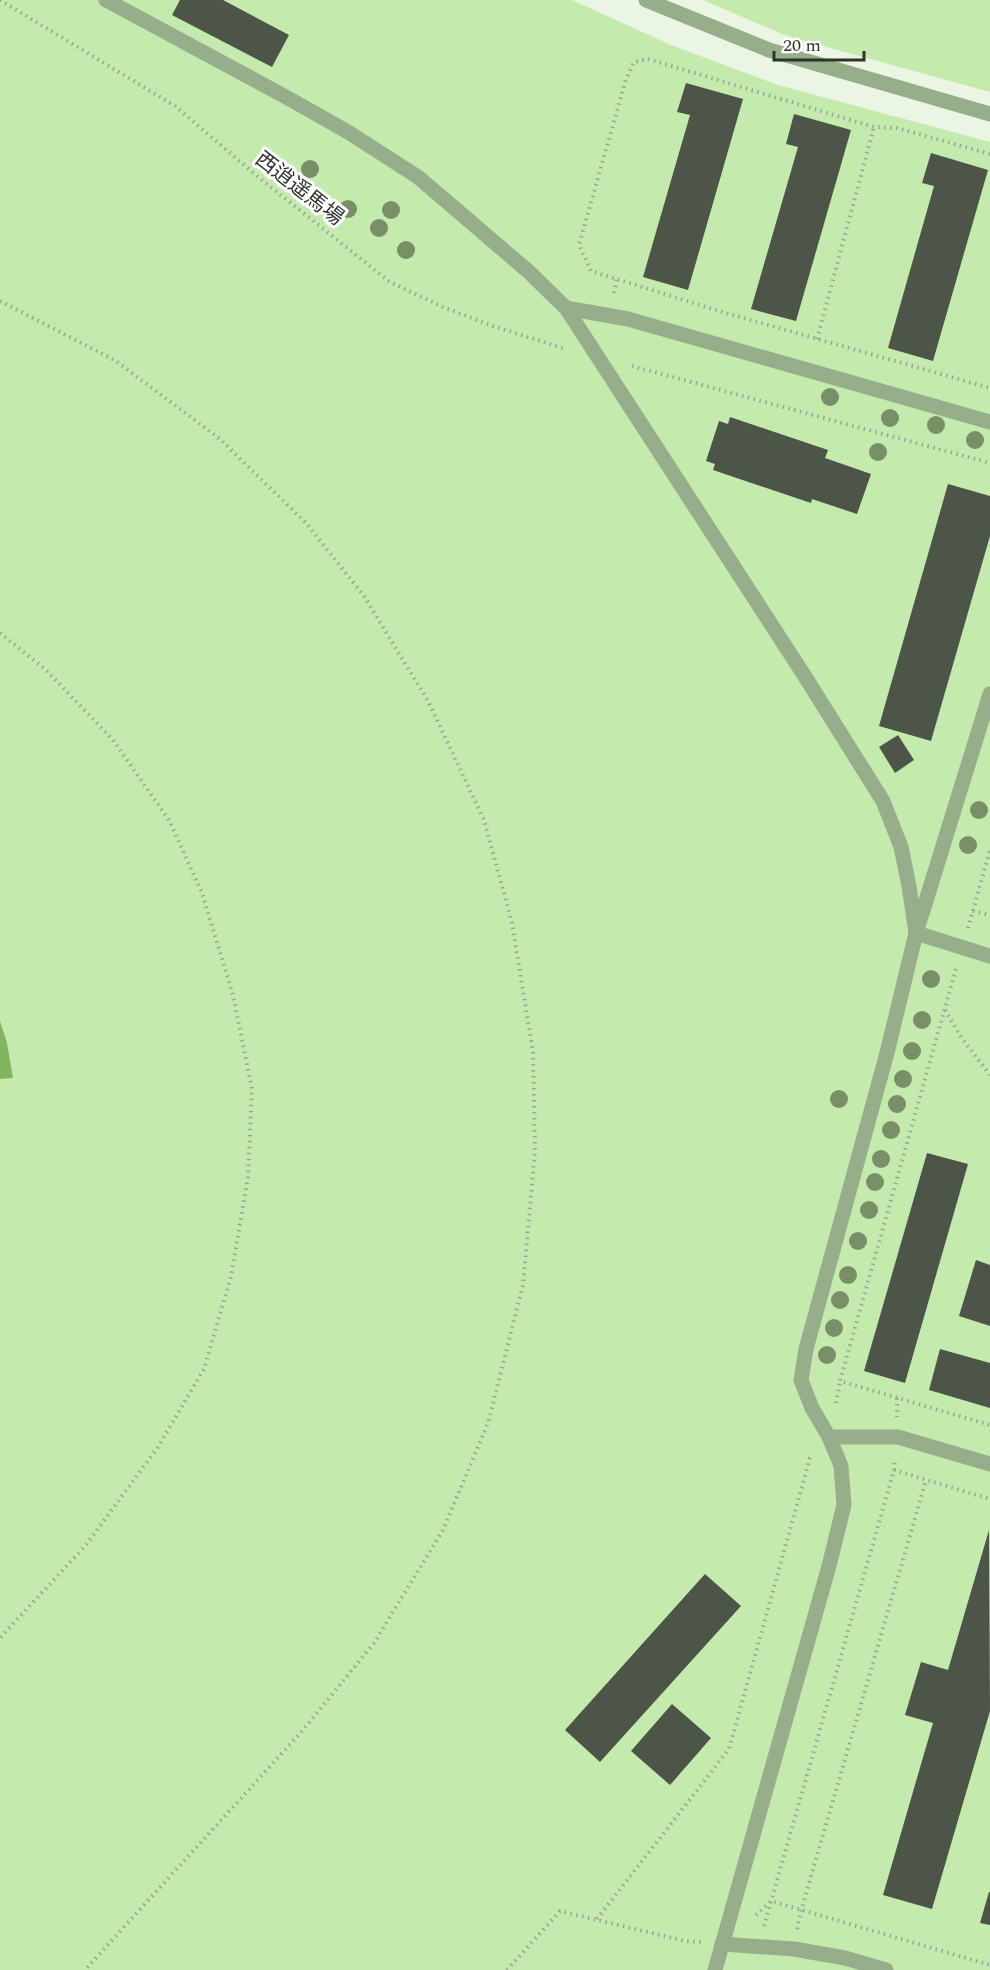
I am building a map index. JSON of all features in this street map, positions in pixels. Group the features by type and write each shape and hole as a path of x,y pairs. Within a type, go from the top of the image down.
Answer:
{"street":[{"path":"106,0 348,132 418,177 529,272 566,308 883,801 901,847 916,933"},
{"path":"646,0 769,50 990,114"},
{"path":"566,308 628,319 990,422"},
{"path":"715,1970 829,1566 844,1505 842,1466 830,1437 812,1408 801,1380 806,1349 887,1053 916,933 990,694"},
{"path":"916,933 990,956"},
{"path":"830,1437 898,1437 990,1464"},
{"path":"722,1944 794,1949 845,1958 886,1970"}],"path":[{"name":"西逍遥馬場","path":"0,0 175,106 257,176 390,282 443,307 544,343 663,373 990,463"},
{"path":"990,154 897,128 874,127 648,59 634,62 626,79 579,245 591,271 990,388"},
{"path":"817,339 874,127"},
{"path":"0,301 116,361 220,439 306,523 364,596 428,701 484,820 512,922 533,1052 535,1151 523,1285 488,1423 443,1530 367,1652 303,1730 85,1970"},
{"path":"0,633 45,669 113,740 169,820 202,892 230,983 252,1089 248,1177 231,1276 204,1369 158,1447 86,1545 0,1638"},
{"path":"990,850 840,1381 990,1425"},
{"path":"973,910 990,915"},
{"path":"945,1009 961,1037 990,1075"},
{"path":"757,1948 894,1470 898,1437 897,1398"},
{"path":"597,1919 729,1749 810,1458 830,1437"},
{"path":"894,1470 990,1499"},
{"path":"794,1949 801,1911 926,1480"},
{"path":"771,1901 990,1965"},
{"path":"507,1970 560,1911 685,1941 722,1944"}],"shaded area":[{"path":"0,0 572,0 671,45 778,85 990,142 990,1970 0,1970"},
{"path":"703,0 990,0 990,92 787,36"},
{"path":"0,1021 7,1043 13,1078 0,1079"}],"building":[{"path":"180,0 223,0 289,35 272,67 172,15"},
{"path":"686,83 743,99 688,290 643,277 690,115 677,112"},
{"path":"794,114 851,130 796,321 751,309 798,147 786,144"},
{"path":"931,153 988,170 933,361 888,348 934,186 922,183"},
{"path":"730,417 828,450 825,458 871,474 857,514 812,499 811,503 713,470 715,464 706,461 719,421 728,424"},
{"path":"948,484 990,496 990,536 931,741 879,726"},
{"path":"898,735 914,760 895,773 879,747"},
{"path":"927,1153 968,1164 905,1383 864,1371"},
{"path":"976,1260 990,1265 990,1326 959,1316"},
{"path":"940,1349 990,1363 990,1408 929,1390"},
{"path":"989,1530 990,1711 932,1909 883,1895 933,1723 905,1715 921,1662 948,1670"},
{"path":"705,1574 741,1606 600,1762 565,1730"},
{"path":"672,1704 711,1738 670,1785 631,1751"},
{"path":"990,1892 990,1925 980,1923"}]}
